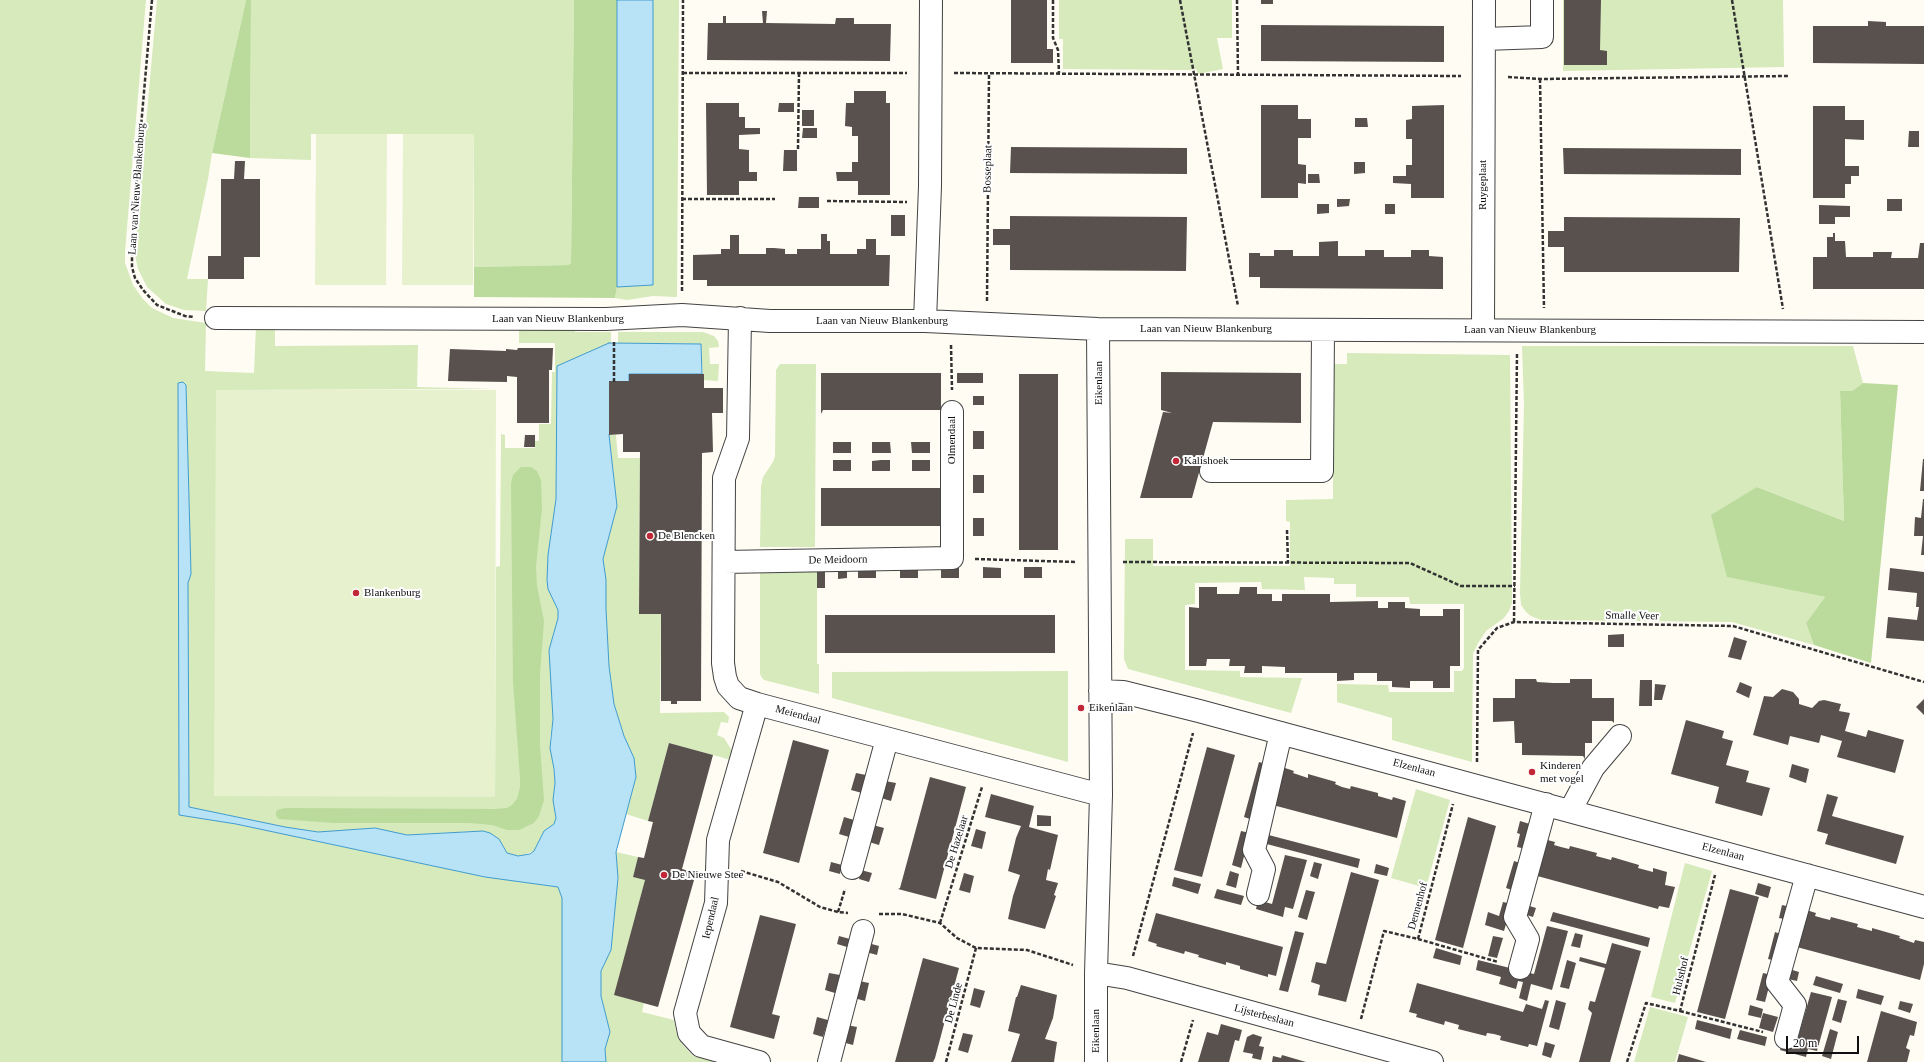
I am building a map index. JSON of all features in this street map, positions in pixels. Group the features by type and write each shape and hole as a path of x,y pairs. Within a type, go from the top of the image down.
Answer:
{"street":[{"path":"924,321 929,203 931,0"},
{"name":"Ruygeplaat","path":"1483,330 1484,0"},
{"path":"1484,39 1542,37 1542,0"},
{"name":"Laan van Nieuw Blankenburg","path":"216,318 615,319 682,315 770,321 924,321 1098,329 1924,332"},
{"name":"Meiendaal","path":"740,318 738,438 724,478 723,671 728,686 739,698 757,704 1101,795"},
{"name":"Eikenlaan","path":"1096,1062 1096,973 1101,795 1098,329"},
{"path":"1211,471 1322,471 1323,330"},
{"name":"Olmendaal","path":"952,412 952,558"},
{"name":"De Meidoorn","path":"724,562 952,558"},
{"name":"Elzenlaan","path":"1100,691 1123,692 1199,710 1924,907"},
{"name":"Iependaal","path":"757,704 718,840 716,903 685,1013 689,1033 701,1046 759,1062"},
{"path":"1258,894 1264,868 1254,850 1281,733"},
{"path":"1570,811 1593,768 1620,736"},
{"path":"852,868 887,739"},
{"path":"1520,968 1528,939 1515,918 1546,804"},
{"path":"1786,1038 1795,1005 1777,982 1807,875"},
{"path":"829,1062 864,919"},
{"name":"Lijsterbeslaan","path":"1096,973 1127,978 1432,1062"}],"path":[{"name":"Laan van Nieuw Blankenburg","path":"152,0 132,230 132,267 135,278 143,290 157,305 185,316 216,318"},
{"path":"682,315 684,0"},
{"path":"1053,0 1053,38 1058,50 1059,73"},
{"path":"1180,0 1243,330"},
{"path":"1237,0 1238,74"},
{"path":"1732,0 1746,76 1787,331"},
{"path":"683,73 799,72 1238,74 1483,76 1540,79 1788,76"},
{"path":"798,149 799,72"},
{"name":"Bosseplaat","path":"986,323 989,74"},
{"path":"1540,79 1545,295 1543,330"},
{"path":"682,199 775,198"},
{"path":"827,201 929,203"},
{"path":"614,382 615,319"},
{"name":"Olmendaal","path":"951,322 952,412"},
{"path":"1514,622 1517,331"},
{"path":"1287,530 1288,563"},
{"path":"952,558 1099,562 1410,563 1461,586 1515,586"},
{"name":"Smalle Veer","path":"1468,783 1478,650 1497,628 1514,622 1733,626 1924,682"},
{"path":"1127,978 1199,710"},
{"name":"De Hazelaar","path":"940,923 988,766"},
{"name":"Dennenhof","path":"1356,1041 1384,931 1418,940 1468,783"},
{"name":"Hulsthof","path":"1627,1062 1646,1003 1680,1011 1721,851"},
{"path":"717,866 755,874 778,882 820,907 864,919 902,914 940,923 958,938 976,948 1027,950 1096,973"},
{"path":"1418,940 1520,968"},
{"name":"De Linde","path":"946,1062 976,948"},
{"path":"1181,1062 1199,998"},
{"path":"1680,1011 1786,1038"}],"green space":[{"path":"0,0 146,0 125,263 133,285 143,299 152,308 173,318 206,323 205,371 254,373 256,325 275,325 275,346 418,345 417,387 496,389 216,390 495,797 496,567 500,566 501,434 505,435 505,448 535,448 535,441 539,441 539,424 551,424 552,372 555,372 555,343 519,343 519,326 575,325 575,332 611,332 611,343 557,367 556,499 548,555 551,595 558,610 558,617 549,650 553,719 550,739 555,783 553,800 556,818 554,824 544,831 534,851 518,856 507,853 501,842 495,836 475,831 407,835 375,828 318,832 285,827 189,807 188,583 191,574 186,385 183,382 178,383 179,815 236,824 485,877 558,887 562,898 562,1062 0,1062"},
{"path":"157,0 246,0 212,153 187,279 208,279 206,311 184,310 166,304 147,287 138,269 135,255"},
{"path":"246,0 251,0 250,158 212,153"},
{"path":"251,0 574,0 571,263 568,265 474,267 474,134 311,134 311,160 250,158"},
{"path":"574,0 617,0 617,287 615,298 474,297 474,267 568,265 571,263"},
{"path":"653,0 679,0 677,297 653,296 627,300 615,298 617,287 653,285"},
{"path":"1059,0 1232,0 1232,38 1217,38 1223,69 1198,74 1196,69 1063,69 1063,39 1059,39"},
{"path":"1563,0 1783,0 1784,67 1563,71"},
{"path":"316,134 387,134 386,285 315,285"},
{"path":"403,134 474,134 473,285 402,285"},
{"path":"618,332 703,332 714,336 718,341 719,347 709,348 710,364 719,364 718,381 703,380 701,344 618,343"},
{"path":"1522,346 1853,346 1863,383 1852,391 1840,391 1844,521 1757,487 1728,577 1825,597 1806,623 1814,645 1732,622 1541,620 1526,612 1521,605 1520,593 1524,404"},
{"path":"1347,353 1510,355 1512,603 1504,618 1486,631 1473,654 1472,762 1392,740 1392,718 1337,702 1337,684 1388,685 1389,692 1454,692 1454,671 1462,671 1464,668 1464,604 1410,604 1409,597 1356,597 1356,584 1334,584 1334,578 1304,577 1305,590 1262,589 1261,582 1195,583 1195,604 1185,605 1185,670 1240,671 1240,677 1302,678 1291,713 1128,669 1124,659 1125,539 1153,539 1153,566 1290,566 1290,522 1286,521 1286,500 1333,499 1333,364 1347,364"},
{"path":"780,364 816,364 815,547 760,547 761,486 763,477 773,462 775,456 776,370"},
{"path":"1863,383 1898,385 1871,663 1814,645 1806,623 1825,597 1727,577 1711,515 1757,487 1844,521 1840,391 1852,391"},
{"name":"Blankenburg","path":"216,390 496,390 495,797 214,796"},
{"path":"609,435 616,435 618,458 640,458 639,614 661,614 660,713 724,712 729,717 728,723 721,722 717,735 724,738 733,752 731,760 669,743 648,821 626,814 636,778 634,758 624,736 614,704 609,666 606,580 603,559 617,506"},
{"path":"521,467 531,467 537,471 541,480 542,508 536,567 537,586 544,621 540,674 540,746 544,800 539,816 534,823 519,830 507,830 492,825 469,823 333,823 279,819 276,816 277,810 285,808 495,809 507,808 517,799 520,787 520,778 513,682 511,484 513,475"},
{"path":"760,567 817,568 817,664 819,664 819,694 764,680 760,674"},
{"path":"1068,671 1068,762 832,698 832,672"},
{"path":"1416,789 1450,800 1426,888 1391,878"},
{"path":"616,852 638,857 633,877 645,880 615,995 644,1003 642,1012 674,1020 676,1031 682,1044 693,1056 718,1062 606,1062 605,1049 610,1032 601,996 601,971 611,950 618,878"},
{"path":"1685,863 1712,871 1675,1003 1651,997"},
{"path":"1650,1007 1688,1017 1675,1062 1634,1062"}],"water":[{"path":"617,0 653,0 653,285 617,287"},
{"path":"609,343 701,344 702,374 629,374 629,381 609,435 617,506 603,559 606,580 609,666 614,704 624,736 634,758 636,777 616,852 618,878 611,950 601,971 601,996 610,1032 605,1049 606,1062 562,1062 562,898 558,887 485,877 236,824 179,815 178,383 183,382 186,385 191,574 188,583 189,807 285,827 318,832 375,828 407,835 483,831 490,833 499,839 507,853 518,856 530,854 534,851 544,831 554,824 556,818 553,800 555,783 554,769 550,748 553,719 549,650 558,618 558,610 548,589 547,580 548,555 556,499 557,366"}],"building":[{"path":"1011,0 1047,0 1047,49 1053,49 1053,63 1011,63"},
{"path":"1261,0 1273,0 1273,4 1261,4"},
{"path":"1564,0 1601,0 1600,50 1607,51 1607,65 1564,65"},
{"path":"762,11 767,11 766,23 835,24 836,18 854,18 854,24 891,24 890,61 707,60 708,23 723,23 723,16 726,16 726,23 763,23"},
{"path":"1868,21 1886,22 1886,26 1924,26 1924,64 1813,63 1813,26 1868,26"},
{"path":"1261,25 1444,26 1444,62 1261,61"},
{"path":"854,91 886,91 886,103 890,103 890,195 858,195 858,181 837,181 836,172 852,172 852,162 858,162 858,136 852,136 852,127 845,126 846,103 854,103"},
{"path":"706,103 739,103 739,117 745,117 745,128 760,128 760,134 739,135 739,149 749,150 749,172 757,172 757,181 739,181 739,195 707,195"},
{"path":"779,103 794,103 794,112 778,112"},
{"path":"1261,105 1298,105 1298,119 1311,119 1311,138 1298,138 1298,164 1306,165 1306,184 1298,183 1298,198 1261,198"},
{"path":"1444,105 1444,198 1411,198 1411,184 1393,183 1393,176 1406,176 1406,165 1412,165 1412,139 1406,139 1406,120 1412,119 1412,106"},
{"path":"1813,106 1845,106 1845,120 1864,120 1864,140 1845,139 1845,166 1859,166 1859,176 1851,176 1851,184 1845,184 1845,198 1813,198"},
{"path":"802,110 814,110 814,126 802,126"},
{"path":"1355,118 1367,118 1368,127 1355,127"},
{"path":"803,128 817,128 817,138 802,138"},
{"path":"1909,131 1919,131 1919,147 1908,147"},
{"path":"1011,147 1187,148 1187,174 1010,173"},
{"path":"1563,148 1741,149 1741,175 1564,174"},
{"path":"784,150 797,150 797,171 783,171"},
{"path":"235,161 245,161 244,179 260,179 260,257 244,257 244,279 208,279 208,256 221,256 221,179 234,179"},
{"path":"1354,162 1365,162 1365,173 1354,174"},
{"path":"1308,174 1319,174 1320,183 1308,183"},
{"path":"799,197 819,197 819,208 798,208"},
{"path":"1337,199 1350,199 1349,206 1337,207"},
{"path":"1887,199 1902,199 1902,211 1887,211"},
{"path":"1317,204 1329,204 1329,213 1317,214"},
{"path":"1385,204 1395,204 1395,214 1385,214"},
{"path":"1819,205 1850,206 1850,217 1835,217 1835,224 1819,224"},
{"path":"891,215 905,215 905,236 891,236"},
{"path":"1010,216 1187,217 1186,271 1010,270 1010,245 993,245 993,229 1010,229"},
{"path":"1564,217 1740,218 1739,272 1564,272 1564,247 1548,247 1548,231 1564,231"},
{"path":"1833,233 1835,233 1835,241 1845,241 1846,257 1873,257 1873,252 1892,252 1891,258 1918,258 1920,243 1924,243 1924,289 1813,289 1813,257 1827,257 1827,237 1833,237"},
{"path":"821,234 827,234 827,241 830,241 830,254 857,254 857,249 866,249 866,239 876,239 876,255 890,255 889,286 707,286 707,280 693,280 693,255 721,254 721,249 730,249 730,235 739,235 739,254 766,254 766,248 774,248 785,249 785,254 797,254 797,249 821,249"},
{"path":"1338,241 1338,256 1365,256 1365,250 1384,250 1384,257 1411,257 1411,250 1429,250 1429,256 1443,257 1443,289 1260,288 1260,277 1249,277 1249,253 1260,253 1260,256 1274,256 1274,250 1293,250 1293,256 1319,256 1319,242"},
{"path":"518,348 553,348 552,370 549,370 549,423 517,423 517,377 507,376 507,382 448,381 450,349 506,351 506,349 517,350"},
{"name":"Kalishoek","path":"1161,372 1301,373 1301,423 1213,422 1192,498 1140,498 1163,412 1172,413 1161,410"},
{"path":"821,373 941,373 941,410 823,410 821,414"},
{"path":"957,373 983,373 983,383 957,383"},
{"path":"629,374 704,374 704,388 723,388 723,413 712,413 713,452 702,453 701,701 677,701 677,704 671,704 671,701 661,701 661,614 639,614 640,452 623,452 623,434 609,435 609,381 629,381"},
{"path":"1019,374 1058,374 1058,550 1019,550"},
{"path":"973,396 984,396 984,405 973,405"},
{"path":"973,431 984,431 984,449 973,449"},
{"path":"525,435 535,435 535,447 524,447"},
{"path":"833,442 851,442 851,453 833,453"},
{"path":"872,442 890,442 891,453 872,453"},
{"path":"911,442 930,442 930,453 912,453"},
{"path":"1923,459 1924,491 1920,491"},
{"path":"833,460 851,460 851,471 833,471"},
{"path":"890,460 890,471 872,471 872,461"},
{"path":"912,460 930,460 930,471 912,471"},
{"path":"973,475 984,475 984,493 973,493"},
{"path":"821,488 941,488 941,526 821,526"},
{"path":"1923,499 1924,555 1921,555 1923,536 1914,536 1915,517 1921,518"},
{"path":"973,518 984,518 984,536 973,536"},
{"path":"825,567 825,588 817,588 817,568"},
{"path":"838,567 847,567 847,578 838,579"},
{"path":"858,567 876,567 876,578 858,578"},
{"path":"900,567 918,567 918,578 900,578"},
{"path":"941,567 959,567 959,578 941,578"},
{"path":"983,567 1001,568 1001,578 983,578"},
{"path":"1024,567 1042,567 1042,578 1024,578"},
{"path":"1890,568 1924,572 1924,641 1886,638 1888,617 1917,620 1919,607 1916,607 1917,593 1888,590"},
{"path":"1199,587 1217,587 1217,594 1239,594 1240,587 1257,587 1257,594 1272,594 1272,601 1282,601 1282,594 1330,594 1330,602 1378,601 1378,608 1388,608 1388,602 1405,602 1405,608 1420,609 1420,616 1443,616 1443,609 1460,609 1460,666 1450,666 1450,688 1433,688 1433,681 1410,681 1410,688 1392,687 1392,681 1377,681 1377,673 1354,673 1354,680 1337,681 1337,673 1285,673 1285,667 1262,666 1262,673 1244,673 1245,666 1229,666 1230,659 1207,659 1206,666 1189,666 1189,607 1199,608"},
{"path":"825,615 1055,615 1055,653 825,653"},
{"path":"1624,634 1624,647 1608,647 1608,635"},
{"path":"1734,637 1747,641 1741,660 1728,657"},
{"path":"1515,679 1536,679 1537,682 1570,683 1570,679 1592,679 1592,698 1614,698 1614,723 1612,721 1592,721 1592,743 1585,743 1585,759 1583,756 1522,755 1522,743 1515,743 1514,721 1493,722 1493,698 1515,698"},
{"path":"1640,680 1652,680 1652,706 1639,706"},
{"path":"1740,682 1752,687 1749,698 1736,692"},
{"path":"1655,684 1666,685 1662,700 1654,700"},
{"path":"1782,689 1793,692 1799,699 1799,704 1812,708 1819,701 1824,700 1841,704 1839,711 1850,713 1845,731 1866,737 1868,730 1904,740 1895,773 1837,757 1842,741 1821,735 1819,743 1790,736 1788,745 1753,735 1764,696 1773,697"},
{"path":"1924,699 1924,715 1916,707"},
{"path":"1686,720 1724,731 1722,738 1733,741 1726,765 1749,771 1746,782 1770,788 1762,816 1715,803 1719,787 1671,774"},
{"path":"793,740 829,750 799,863 763,853"},
{"name":"De Nieuwe Stee","path":"669,743 713,755 682,869 696,873 658,1007 614,995 645,880 633,877 638,857 644,858 653,822 648,821"},
{"path":"1207,747 1235,755 1202,877 1174,870"},
{"path":"1259,762 1269,765 1253,820 1244,817"},
{"path":"1792,764 1809,769 1806,783 1789,777"},
{"path":"1279,766 1308,778 1308,774 1336,782 1335,784 1342,787 1350,789 1351,786 1378,793 1378,796 1392,800 1393,797 1406,801 1397,838 1269,804"},
{"path":"856,773 866,775 862,793 851,790"},
{"path":"930,777 966,787 936,899 898,889 900,888"},
{"path":"885,781 896,783 891,801 881,798"},
{"path":"991,794 1034,806 1029,827 1058,835 1050,870 1048,869 1046,880 1058,883 1054,895 1056,896 1045,929 1008,919 1013,896 1020,875 1008,871 1016,838 1021,826 985,817"},
{"path":"1827,794 1838,797 1832,816 1904,836 1896,864 1825,844 1828,834 1817,831"},
{"path":"1037,815 1051,816 1051,826 1037,826"},
{"path":"844,817 854,820 849,837 839,834"},
{"path":"1468,817 1496,826 1463,948 1435,940"},
{"path":"1520,821 1533,825 1526,849 1517,847 1520,834 1517,833"},
{"path":"873,825 884,828 879,845 869,842"},
{"path":"976,829 986,832 982,849 971,846"},
{"path":"1241,831 1250,833 1241,868 1232,865"},
{"path":"1261,833 1360,859 1358,868 1259,842"},
{"path":"1540,838 1555,842 1554,845 1561,847 1569,849 1570,846 1597,853 1596,856 1611,860 1612,857 1639,865 1638,868 1653,872 1653,868 1667,872 1665,885 1675,887 1669,908 1659,906 1658,909 1530,874"},
{"path":"1285,855 1307,860 1293,909 1285,907 1283,917 1256,909 1258,900 1272,904"},
{"path":"1514,861 1523,864 1515,891 1506,888"},
{"path":"831,862 842,865 840,874 829,871"},
{"path":"1314,862 1322,864 1318,879 1310,876"},
{"path":"1376,864 1389,868 1387,876 1374,873"},
{"path":"861,870 872,873 869,882 859,879"},
{"path":"1230,871 1239,874 1236,888 1226,885"},
{"path":"1351,872 1379,880 1346,1002 1318,995 1320,985 1311,982 1316,962 1326,964"},
{"path":"964,873 974,876 970,893 959,890"},
{"path":"1174,877 1201,884 1198,894 1172,886"},
{"path":"1758,883 1771,887 1768,898 1755,894"},
{"path":"1217,889 1244,896 1241,905 1214,898"},
{"path":"1730,889 1759,897 1725,1019 1697,1012"},
{"path":"1306,890 1315,892 1307,920 1298,917"},
{"path":"1503,902 1512,904 1504,931 1485,925 1488,912 1499,916"},
{"path":"1523,904 1536,908 1533,917 1520,913"},
{"path":"1782,905 1791,907 1788,920 1779,918"},
{"path":"1803,909 1816,913 1815,916 1822,918 1830,920 1831,917 1858,924 1857,927 1872,931 1872,928 1900,936 1899,938 1914,943 1915,940 1924,942 1924,964 1920,980 1793,946"},
{"path":"1553,912 1650,938 1648,947 1550,921"},
{"path":"1156,913 1283,947 1276,976 1268,974 1268,977 1240,969 1240,966 1226,962 1226,965 1198,957 1199,955 1185,951 1184,954 1156,946 1157,944 1148,941"},
{"path":"760,915 796,924 772,1014 780,1016 774,1039 730,1027"},
{"path":"1547,926 1568,931 1552,990 1531,984 1527,1001 1519,998 1523,982 1518,981 1516,989 1499,984 1501,977 1476,970 1478,960 1534,974"},
{"path":"1295,931 1304,933 1288,992 1279,990"},
{"path":"1775,932 1783,935 1777,961 1768,959"},
{"path":"1575,933 1583,935 1580,948 1571,946"},
{"path":"839,936 850,939 847,947 837,944"},
{"path":"1493,936 1503,938 1497,958 1488,956"},
{"path":"868,943 879,946 877,955 866,952"},
{"path":"1612,943 1641,951 1610,1062 1579,1062 1592,1013 1588,1009 1590,1001 1595,1002 1605,968 1579,961 1580,957 1606,964"},
{"path":"1436,948 1462,956 1460,965 1433,958"},
{"path":"923,958 959,968 935,1058 933,1062 895,1062"},
{"path":"1567,960 1576,963 1569,989 1560,987"},
{"path":"1786,968 1799,972 1797,981 1783,978"},
{"path":"829,973 840,975 835,993 825,990"},
{"path":"1763,973 1772,975 1765,1002 1756,1000"},
{"path":"1816,976 1843,984 1840,993 1813,985"},
{"path":"859,981 869,983 865,1001 854,998"},
{"path":"1417,983 1523,1012 1526,1004 1542,1009 1545,1000 1549,1001 1537,1046 1529,1044 1528,1047 1500,1040 1501,1036 1494,1034 1487,1033 1486,1036 1458,1029 1459,1025 1445,1021 1444,1025 1416,1017 1417,1014 1409,1012"},
{"path":"1021,985 1057,995 1053,1018 1045,1039 1057,1042 1054,1062 1011,1062 1020,1034 1008,1031 1016,997"},
{"path":"974,988 985,991 980,1008 970,1005"},
{"path":"1858,989 1884,996 1881,1005 1856,998"},
{"path":"1811,992 1832,997 1817,1051 1808,1049 1806,1057 1780,1050 1783,1042 1796,1045"},
{"path":"1838,999 1847,1001 1841,1023 1832,1020"},
{"path":"1556,1000 1566,1003 1559,1030 1549,1027"},
{"path":"1900,1001 1913,1004 1910,1013 1898,1009"},
{"path":"1750,1005 1763,1009 1761,1018 1748,1015"},
{"path":"1881,1011 1917,1022 1914,1036 1910,1035 1906,1048 1910,1050 1907,1062 1867,1062"},
{"path":"1763,1013 1778,1017 1773,1032 1759,1028"},
{"path":"817,1017 828,1020 823,1037 813,1034"},
{"path":"1697,1020 1732,1029 1730,1039 1695,1029"},
{"path":"1221,1024 1242,1030 1239,1041 1235,1040 1229,1062 1198,1062 1207,1032 1218,1035"},
{"path":"847,1025 857,1027 853,1045 842,1042"},
{"path":"1830,1029 1838,1032 1831,1059 1822,1056"},
{"path":"1740,1030 1767,1037 1765,1046 1737,1039"},
{"path":"963,1033 973,1035 968,1053 958,1050"},
{"path":"1253,1034 1262,1037 1259,1046 1264,1047 1261,1060 1252,1058 1253,1054 1243,1052 1247,1037"},
{"path":"1545,1042 1555,1045 1551,1058 1542,1055"},
{"path":"1679,1054 1706,1062 1677,1062"},
{"path":"1282,1055 1306,1062 1272,1062 1273,1056 1281,1058"}],"place":[{"name":"Kalishoek","path":"1176,461"},
{"name":"De Blencken","path":"650,536"},
{"name":"Blankenburg","path":"356,593"},
{"name":"Eikenlaan","path":"1081,708"},
{"name":"Kinderen met vogel","path":"1532,772"},
{"name":"De Nieuwe Stee","path":"664,875"}]}
